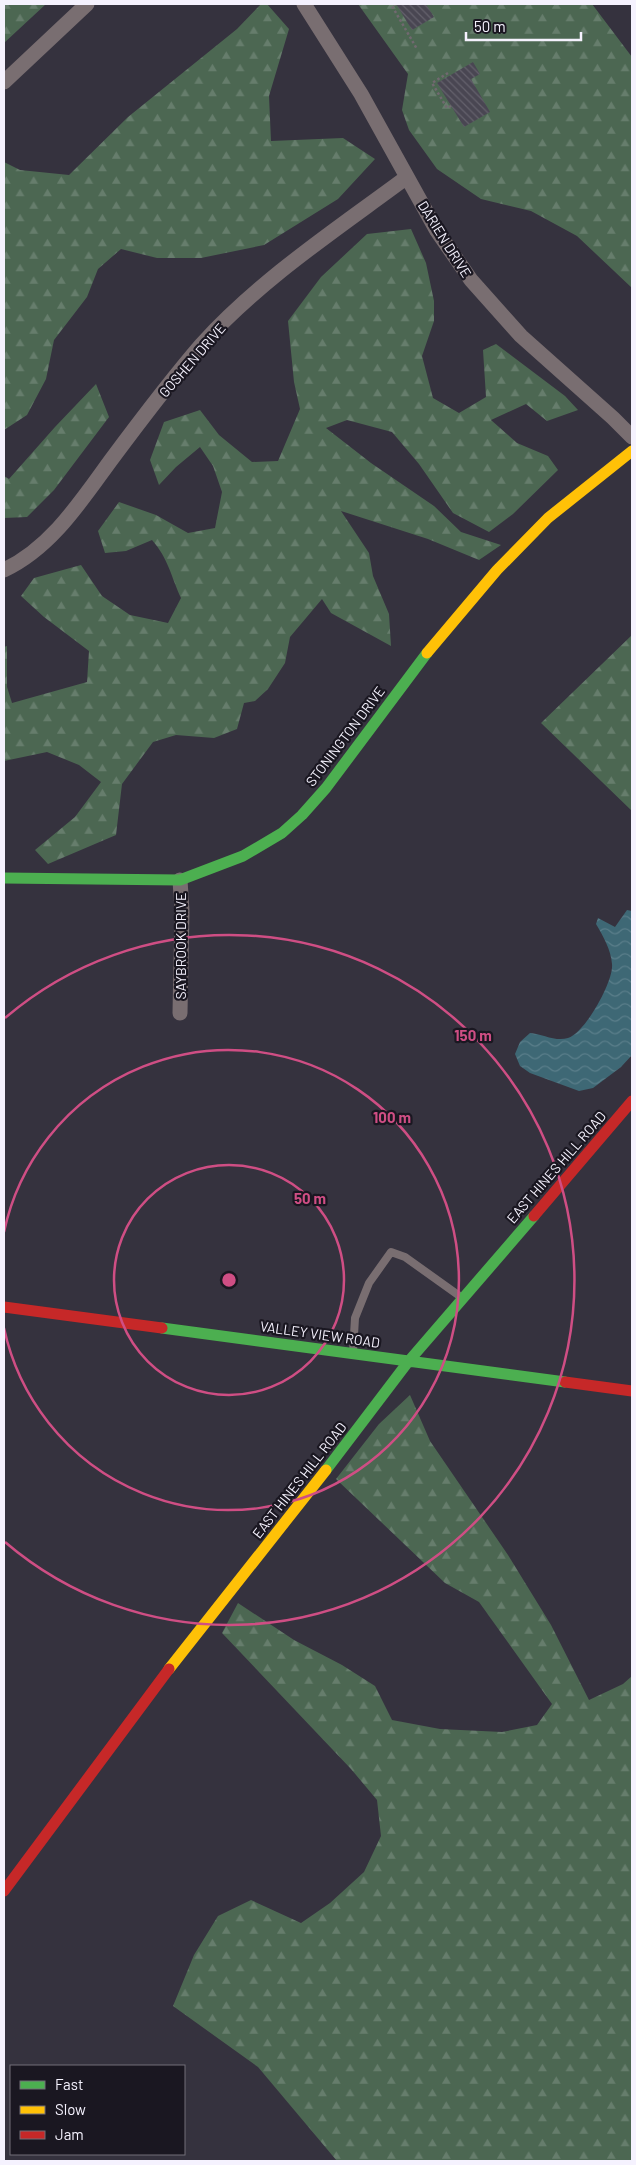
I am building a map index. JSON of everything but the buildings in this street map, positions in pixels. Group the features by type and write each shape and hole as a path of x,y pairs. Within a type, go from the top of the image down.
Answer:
{"street":[{"path":"4,82 87,4"},
{"name":"DARIEN DRIVE","path":"304,4 361,94 438,231 471,280 521,336 614,418 632,437"},
{"name":"GOSHEN DRIVE","path":"4,570 26,557 55,532 203,344 245,303 320,241 407,177"},
{"name":"STONINGTON DRIVE","path":"4,878 180,880 243,856 282,833 302,815 326,788 421,660 497,570 548,518 632,451"},
{"name":"SAYBROOK DRIVE","path":"180,880 182,910 180,1013"},
{"name":"EAST HINES HILL ROAD","path":"4,1891 151,1692 383,1397 408,1362 632,1101"},
{"name":"VALLEY VIEW ROAD","path":"4,1306 632,1391"}],"lane":[{"path":"353,1354 355,1318 369,1283 391,1252 405,1257 463,1298"}],"path":[{"path":"396,4 392,6 417,49"},
{"path":"448,73 432,82 447,108 451,106"}],"green space":[{"path":"4,4 46,4 4,43"},
{"path":"261,4 267,4 289,29 269,96 271,141 343,138 375,159 338,199 264,245 201,258 157,258 121,249 98,269 87,297 54,340 46,379 27,415 4,430 4,162 20,170 69,175 128,117 237,29"},
{"path":"358,4 592,4 632,57 632,288 577,236 531,211 481,199 437,169 409,130 402,110 408,74"},
{"path":"411,229 426,263 434,301 434,321 422,356 433,398 459,413 486,397 483,350 496,344 565,396 578,410 547,421 526,404 491,420 517,443 548,456 558,470 513,514 489,532 453,513 419,464 392,432 347,420 326,428 371,463 434,506 461,532 501,545 479,560 428,539 341,511 369,553 373,576 389,614 391,646 331,613 322,599 290,637 285,663 268,689 255,701 244,703 237,729 214,738 176,735 153,742 122,784 116,835 48,864 35,850 75,817 101,782 79,765 47,752 4,761 4,647 7,646 7,687 12,703 87,682 89,651 44,617 21,596 34,578 81,565 102,596 130,615 168,623 181,598 166,560 152,540 126,551 105,553 98,531 119,502 156,515 188,533 215,528 222,492 213,466 200,447 176,467 159,485 150,460 164,422 200,410 219,435 252,462 278,461 300,409 294,382 288,321 321,277 367,234"},
{"path":"96,384 109,417 54,490 27,517 4,518 4,476 9,479"},
{"path":"632,635 632,811 541,723"},
{"path":"410,1395 430,1441 508,1555 551,1625 589,1700 623,1684 632,1676 632,2161 337,2161 258,2067 173,2006 194,1955 218,1916 251,1900 301,1923 330,1903 364,1872 381,1836 377,1800 351,1769 222,1633 238,1603 294,1640 342,1665 375,1686 392,1720 440,1729 502,1732 537,1725 552,1704 479,1602 445,1583 336,1479 379,1424"}],"water":[{"path":"627,910 632,911 632,1055 621,1067 593,1088 579,1091 530,1073 520,1066 515,1054 520,1042 530,1033 554,1038 568,1038 582,1027 597,1006 611,972 610,954 596,924 598,918 615,927"}],"traffic: fast":[{"path":"4,878 180,880 243,856 282,833 302,815 326,788 427,653"},
{"path":"326,1470 408,1362 534,1216"},
{"path":"162,1328 565,1382"}],"traffic: slow":[{"path":"427,653 497,570 548,518 632,451"},
{"path":"169,1669 326,1470"}],"traffic: jam":[{"path":"534,1216 632,1101"},
{"path":"4,1307 162,1328"},
{"path":"565,1382 632,1391"},
{"path":"4,1891 169,1669"}]}
